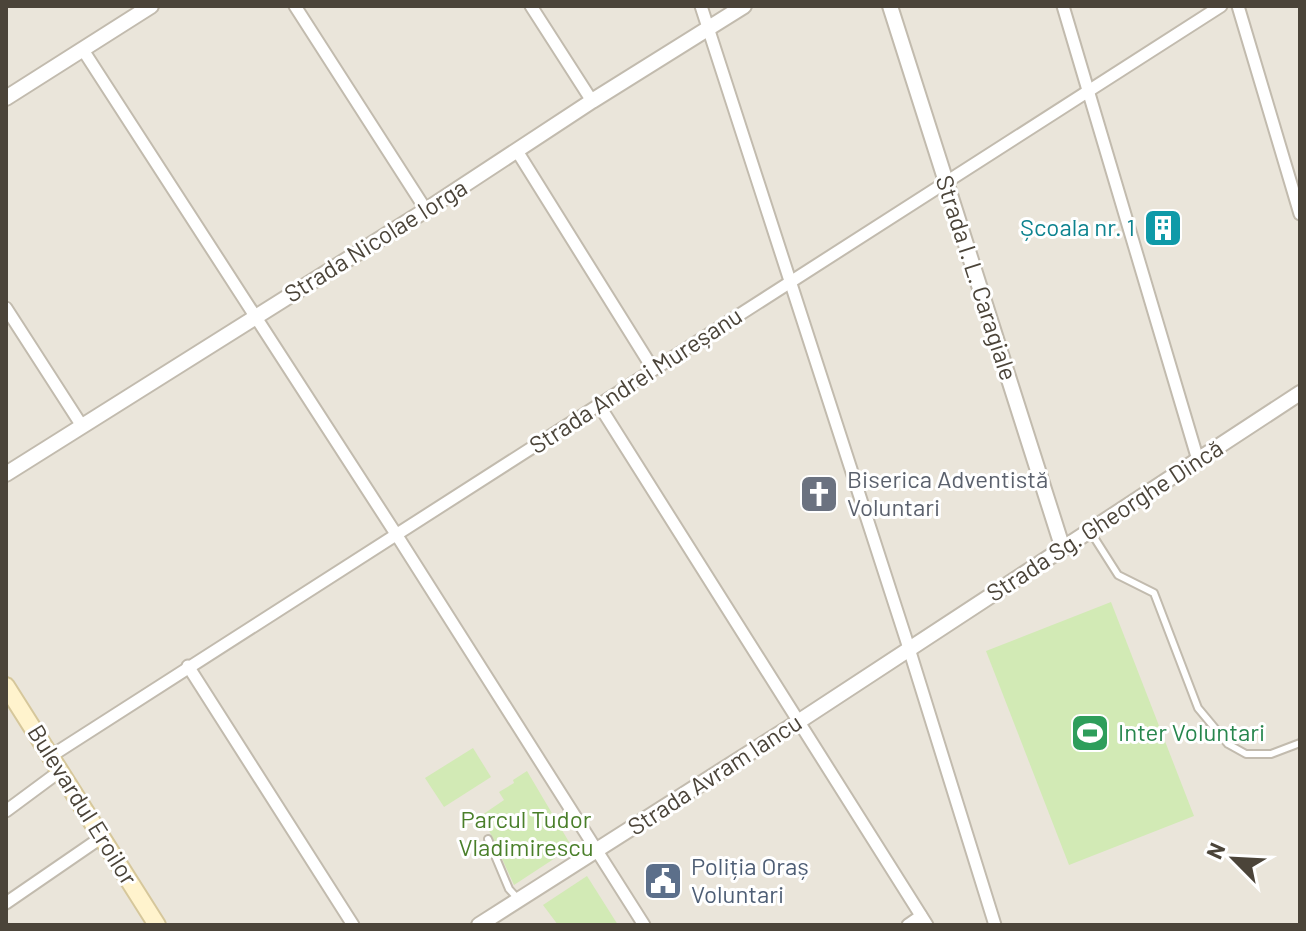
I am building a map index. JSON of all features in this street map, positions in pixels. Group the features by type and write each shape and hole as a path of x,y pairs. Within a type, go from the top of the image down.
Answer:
{"main road":[{"name":"Bulevardul Eroilor","path":"6,686 157,925"}],"street":[{"path":"6,98 151,6"},
{"path":"295,6 426,210"},
{"path":"531,6 592,101"},
{"path":"701,6 995,925"},
{"name":"Strada Nicolae Iorga","path":"6,474 744,6"},
{"name":"Strada I. L. Caragiale","path":"890,6 1063,549"},
{"path":"1063,6 1198,460"},
{"name":"Strada Andrei Mureșanu","path":"51,756 1221,6"},
{"path":"1238,6 1296,184 1300,214"},
{"path":"83,50 644,925"},
{"path":"517,151 653,369"},
{"path":"6,308 82,426"},
{"name":"Strada Sg. Gheorghe Dincă","path":"909,650 1300,393"},
{"path":"599,405 924,920 908,925"},
{"name":"Strada Avram Iancu","path":"479,925 909,650"},
{"path":"188,666 353,925"},
{"path":"6,811 60,771"},
{"path":"6,903 102,837"}],"lane":[{"path":"1090,531 1118,575 1154,593 1198,708 1228,744 1246,754 1271,754 1300,743"},
{"path":"488,839 509,889 519,900"}],"shaded area":[{"path":"6,6 1300,6 1300,925 6,925"}],"green space":[{"name":"Inter Voluntari","path":"1111,602 1194,816 1069,865 986,651"},
{"path":"473,748 491,777 444,807 425,778"},
{"name":"Parcul Tudor Vladimirescu","path":"527,771 572,847 514,885 482,815 504,800 499,792"},
{"path":"587,876 618,925 558,925 543,905"}],"place":[{"name":"Școala nr. 1","path":"1163,228"},
{"name":"Biserica Adventistă Voluntari","path":"819,494"},
{"name":"Inter Voluntari","path":"1090,733"},
{"name":"Poliția Oraș Voluntari","path":"663,881"}]}
